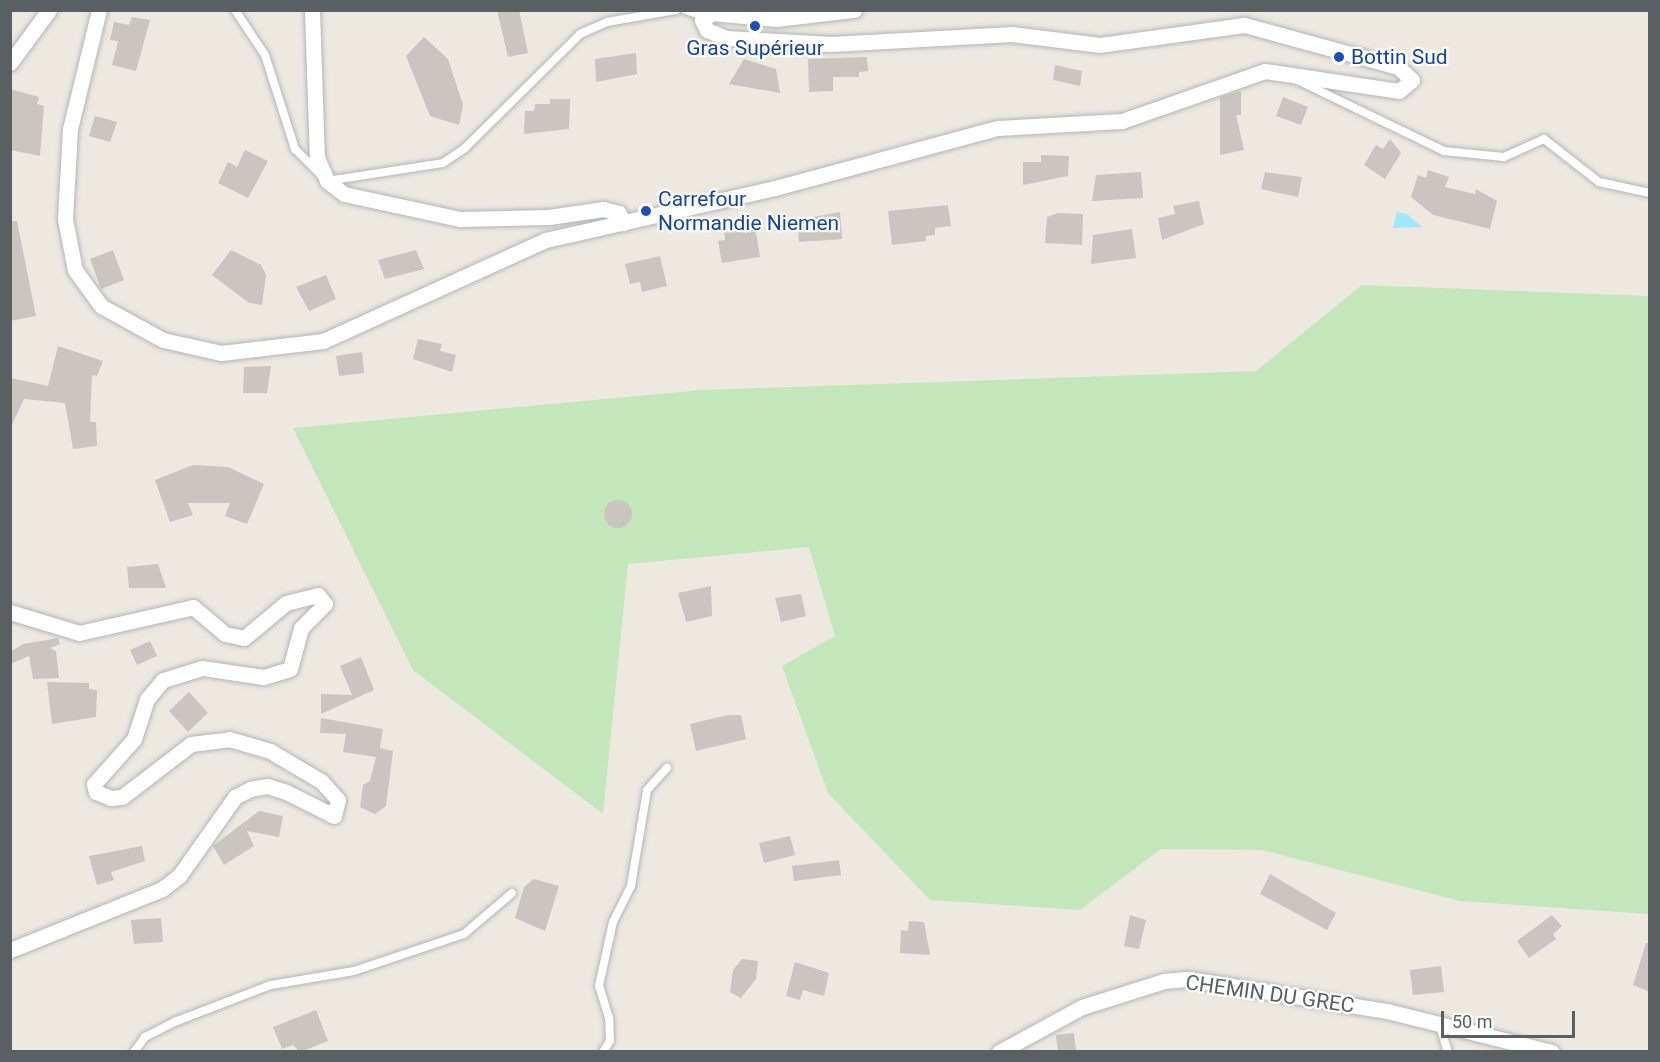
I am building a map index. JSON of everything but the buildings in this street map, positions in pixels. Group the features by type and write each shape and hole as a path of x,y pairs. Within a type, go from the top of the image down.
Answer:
{"street":[{"path":"10,63 49,10"},
{"path":"99,10 70,129 65,219 75,270 101,306 163,340 241,353 323,341 501,257 623,223 998,128 1122,121 1236,76 1290,70 1399,91 1412,80 1398,67 1244,25 1100,45 1012,34 831,44 726,38 706,30 704,13 776,19 854,10"},
{"path":"312,10 317,157 327,181 344,194 399,210 460,219 549,218 603,209 619,213 623,223"},
{"path":"10,612 79,633 193,607 225,634 244,638 286,603 318,595 325,604 301,628 290,669 263,677 202,668 164,680 147,699 134,739 94,784 96,792 122,797 191,744 208,738 270,751 321,781 338,800 334,816 286,792 267,786 250,789 235,797 179,876 162,889 10,950"},
{"name":"CHEMIN DU GREC","path":"999,1052 1082,1007 1164,981 1189,979 1439,1023 1552,1052"}],"lane":[{"path":"235,10 265,55 295,149 327,181 443,163 465,148 580,34 607,22 676,10"},
{"path":"685,10 704,13"},
{"path":"1290,70 1298,83 1374,113 1417,141 1492,158 1544,139 1599,182 1650,193"},
{"path":"603,1052 610,1041 609,1018 599,986 613,922 631,886 647,790 667,768"},
{"path":"134,1052 145,1037 177,1021 271,985 354,971 464,934 512,893"},
{"path":"1439,1023 1448,1052"}],"green space":[{"path":"1362,285 1649,296 1649,914 1460,901 1262,850 1161,849 1080,910 930,900 828,793 782,666 835,636 809,547 628,564 603,814 413,670 293,428 702,390 1256,371"}],"water":[{"path":"1397,212 1407,214 1422,227 1393,228"}],"place":[{"name":"Gras Supérieur","path":"755,26"},
{"name":"Bottin Sud","path":"1339,57"},
{"name":"Carrefour Normandie Niemen","path":"646,211"}]}
